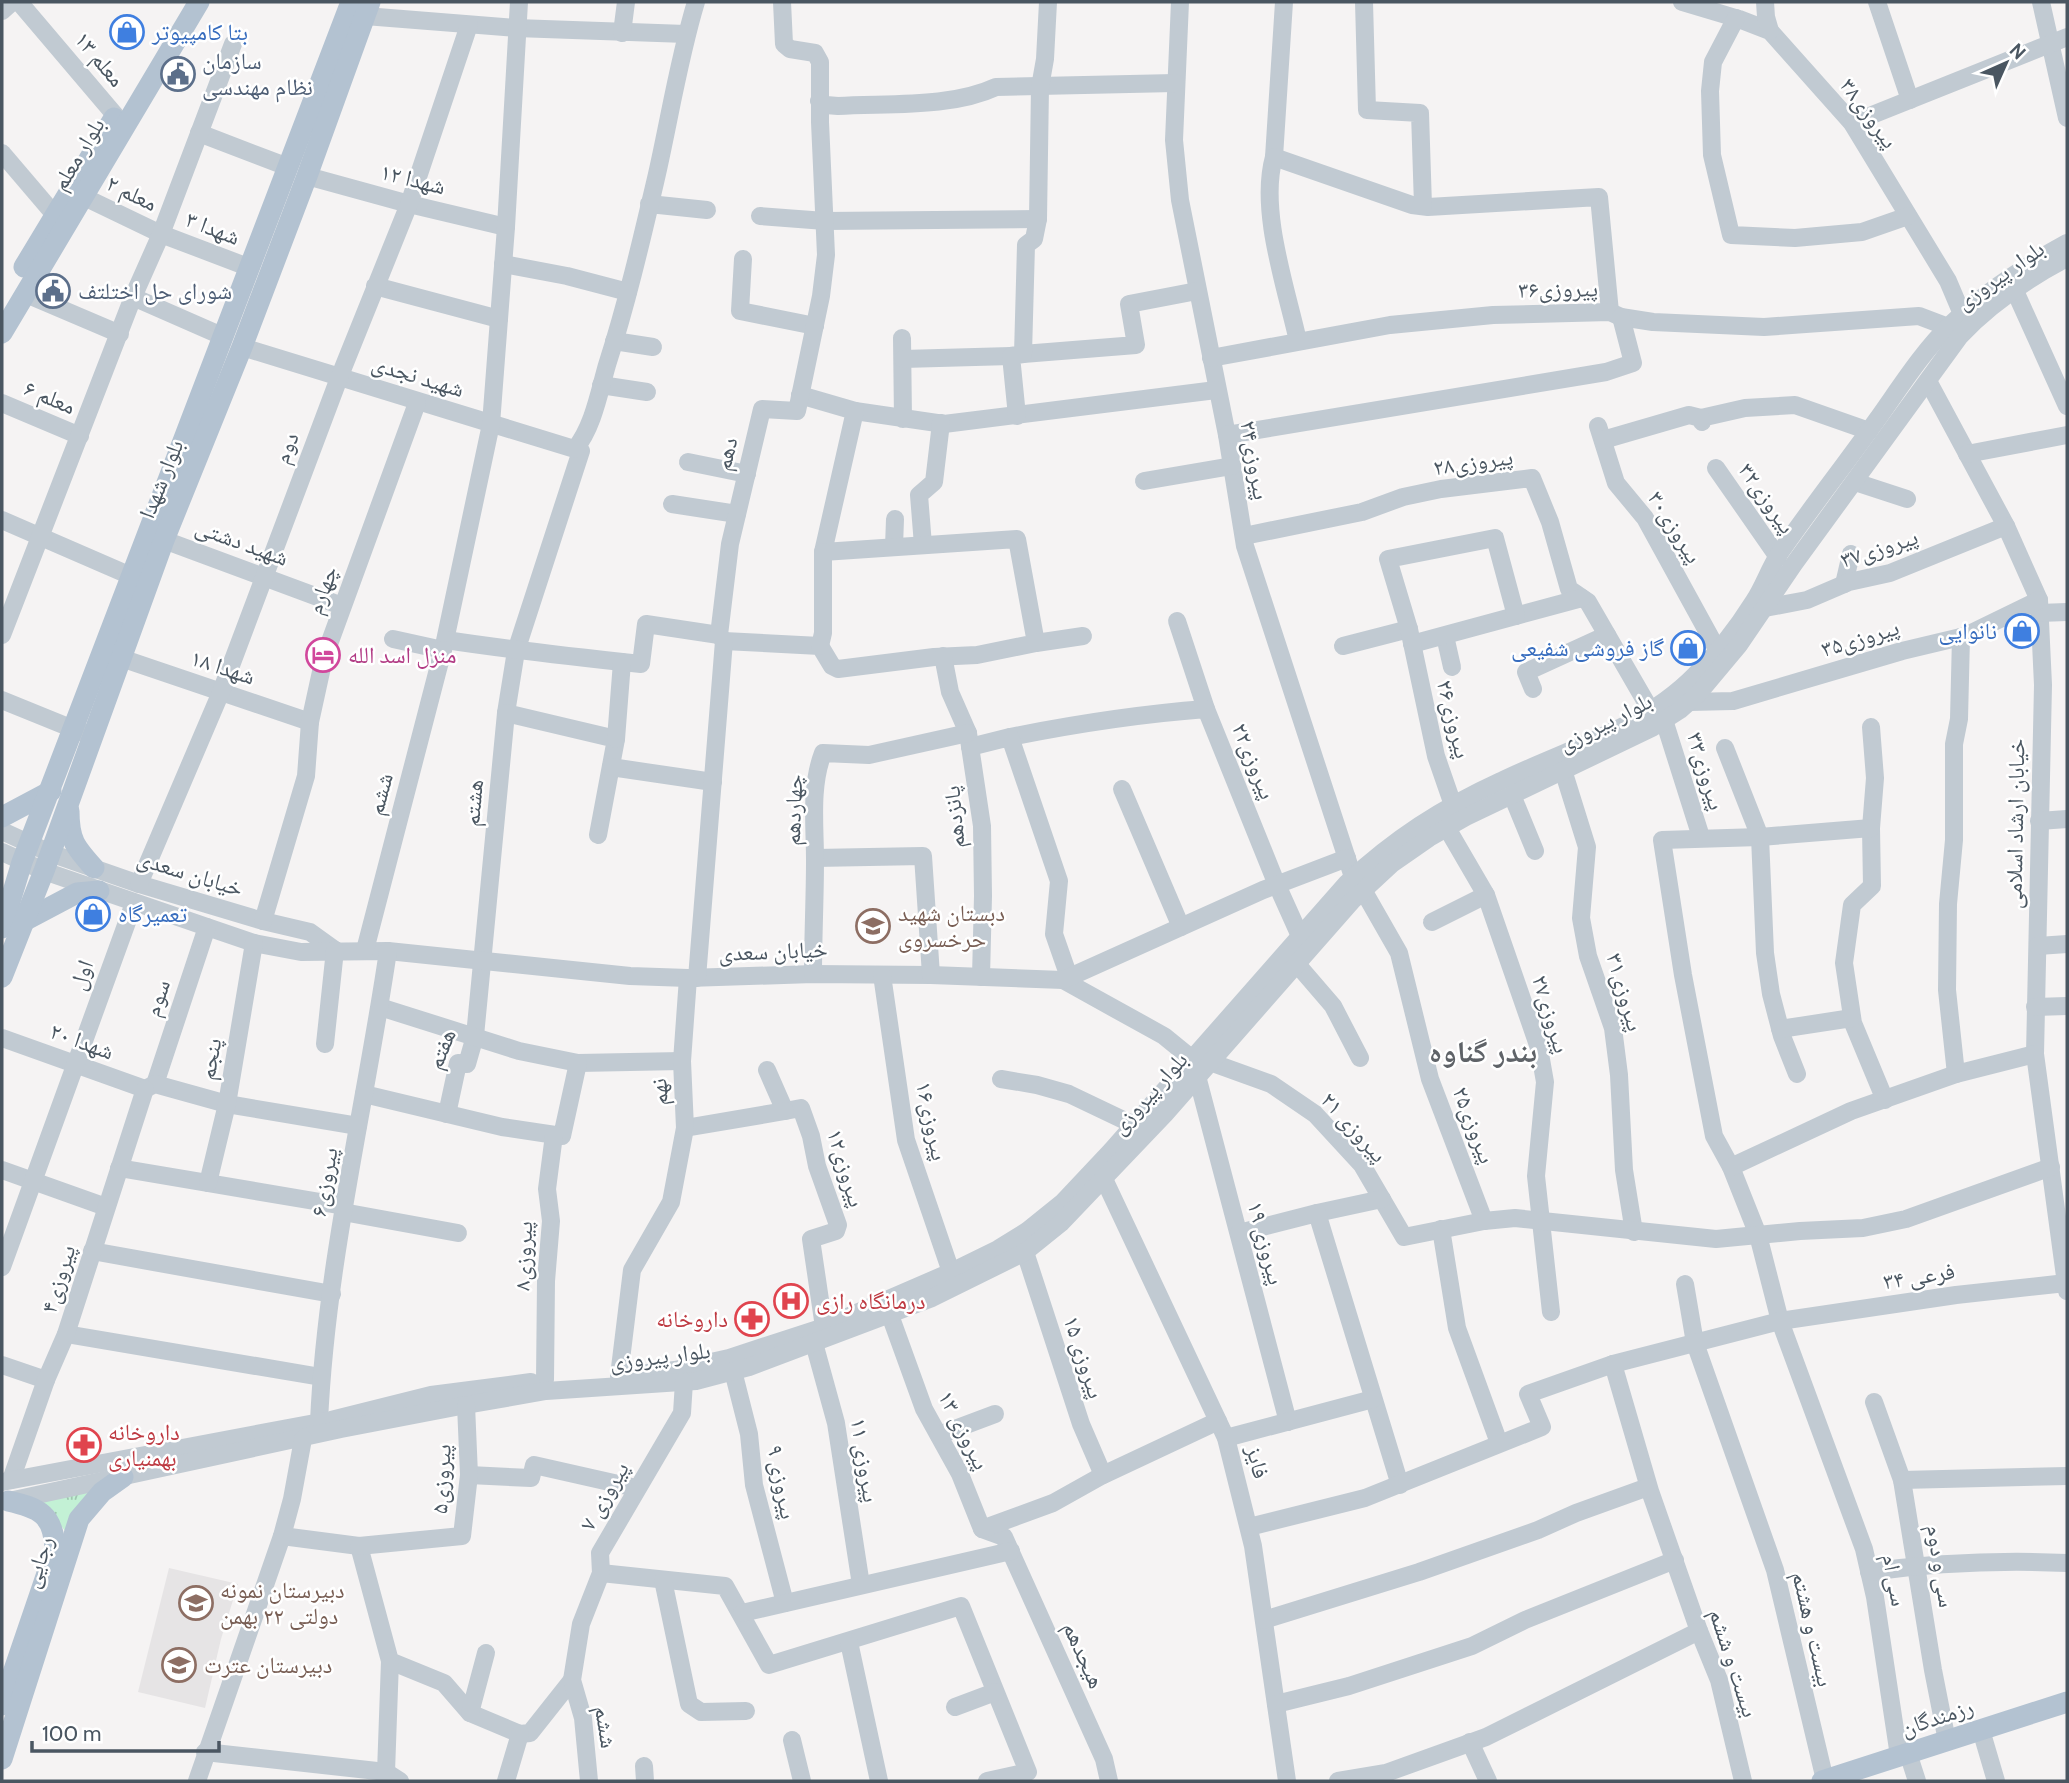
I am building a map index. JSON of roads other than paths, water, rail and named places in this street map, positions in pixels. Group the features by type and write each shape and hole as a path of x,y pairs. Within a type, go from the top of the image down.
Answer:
{"main road":[{"name":"بلوار معلم","path":"2,307 54,214 183,2"},
{"name":"بلوار معلم","path":"2,333 199,2"},
{"name":"بلوار شهدا","path":"11,920 47,862 60,797 84,734 131,576 248,267 288,167 362,6"},
{"name":"بلوار شهدا","path":"84,734 121,658 164,540 242,347 307,176 362,6"},
{"name":"بلوار شهدا","path":"2,977 26,853 60,797"},
{"path":"2,817 60,797 69,833 94,868"},
{"path":"2,870 11,920 77,893 99,891"},
{"name":"رجایی","path":"2,1759 7,1710 44,1604 79,1520 102,1492 123,1477"},
{"name":"رجایی","path":"6,1492 38,1510 53,1530 55,1550 44,1604"},
{"name":"رزمندگان","path":"1823,1781 2067,1702"}],"street":[{"path":"2,12 12,2"},
{"name":"معلم ۱۳","path":"19,2 115,115"},
{"name":"ششم","path":"365,950 444,645 491,424 519,2"},
{"path":"622,33 626,2"},
{"name":"هشتم","path":"483,960 506,713 516,651 628,292 686,34 696,2"},
{"path":"782,2 784,44 790,49 815,53 820,62 826,255 815,326 800,395 855,411 941,423 1017,416 1216,390"},
{"path":"1017,416 1017,355 1026,246 1034,239 1038,219 1041,87 1048,2"},
{"name":"پیروزی۲۴","path":"1180,2 1174,152 1180,200 1227,435 1244,536 1347,858 1358,884"},
{"path":"1284,2 1274,157 1270,172 1271,220 1298,341"},
{"path":"1364,2 1367,110 1420,113 1423,206"},
{"name":"پیروزی۳۸","path":"1682,2 1770,31 1852,123 1948,281 1962,314"},
{"path":"1765,2 1770,31"},
{"path":"1877,2 1910,100"},
{"path":"2041,2 2067,118"},
{"path":"362,6 469,25 686,34"},
{"path":"1736,18 1713,62 1710,91 1712,155 1731,235 1795,238 1862,232 1908,216"},
{"name":"دوم","path":"139,884 221,692 339,377 409,204 469,25"},
{"path":"1852,123 2067,37"},
{"path":"2,635 133,297 161,234 233,44"},
{"path":"820,101 826,105 838,106 955,100 996,87 1175,83"},
{"path":"199,133 288,167"},
{"path":"2,153 54,214"},
{"path":"1227,435 1606,372 1633,363 1615,315 1599,197 1412,205 1274,157"},
{"name":"شهدا ۱۲","path":"307,176 506,227"},
{"name":"معلم ۲","path":"82,196 161,234"},
{"path":"649,204 707,210"},
{"path":"760,216 825,221 1038,219"},
{"name":"شهدا ۳","path":"161,234 248,267"},
{"name":"بلوار پیروزی","path":"6,1492 320,1422 545,1380 675,1370 729,1358 824,1326 998,1249 1063,1202 1134,1125 1197,1076 1296,963 1358,884 1447,828 1630,740 1657,716 1718,651 1756,599 1777,557 1948,327 1962,314 2029,273 2067,243"},
{"name":"بلوار پیروزی","path":"6,1492 123,1477 303,1439 432,1403 466,1405 546,1391 684,1382 733,1371 944,1293 1025,1252 1061,1223 1104,1179 1159,1108 1191,1058 1300,936 1358,884 1415,827 1500,781 1631,723 1657,716 1689,702 1740,645 1794,564 1940,361 1968,327 2015,291 2029,273 2067,258"},
{"path":"743,259 740,311 815,326"},
{"path":"503,264 567,276 628,292"},
{"path":"375,286 499,319"},
{"path":"903,359 1017,355 1136,345 1129,303 1197,290"},
{"path":"2015,291 2067,406"},
{"path":"26,294 120,334"},
{"path":"133,297 222,336"},
{"name":"پیروزی۳۶","path":"1211,358 1390,325 1493,315 1615,315 1667,323 1764,327 1919,316 1948,327"},
{"path":"902,338 903,419"},
{"path":"614,341 653,347"},
{"name":"شهید نجدی","path":"242,347 417,403 578,450"},
{"name":"خیابان ارشاد اسلامی","path":"1927,381 2006,526 2039,607 2043,685 2035,1054 2067,1287"},
{"path":"601,384 647,392"},
{"name":"دهم","path":"693,978 713,782 730,544 762,409 797,411 800,395"},
{"name":"معلم ۶","path":"2,403 80,436"},
{"name":"چهارم","path":"263,921 306,776 310,722 324,658 417,403"},
{"name":"پیروزی۳۰","path":"1718,651 1645,518 1616,482 1600,433 1689,415 1702,420 1745,408 1795,405 1869,432"},
{"path":"855,411 823,552 823,633 820,646 832,666 838,669 943,656 977,655 1083,636"},
{"path":"923,545 919,495 934,482 941,423"},
{"path":"1967,454 2067,435"},
{"path":"688,463 747,474"},
{"path":"1144,481 1232,466"},
{"name":"پیروزی۳۲","path":"1716,468 1777,557"},
{"name":"پیروزی۲۸","path":"1244,536 1362,512 1403,497 1441,489 1532,478 1550,522 1569,589 1588,603 1657,716"},
{"path":"1855,482 1907,499"},
{"path":"672,504 737,514"},
{"path":"894,547 895,519"},
{"path":"2,520 131,576"},
{"name":"پیروزی۳۷","path":"1765,608 1807,600 1844,584 1890,573 2006,526"},
{"name":"پیروزی۲۶","path":"1453,805 1436,756 1410,637 1388,559 1495,538 1516,616"},
{"path":"823,552 1017,539 1036,643"},
{"name":"شهید دشتی","path":"164,540 342,606"},
{"path":"1844,584 1851,554"},
{"path":"1343,646 1410,637 1445,636 1582,598"},
{"path":"2039,607 2067,612"},
{"name":"پیروزی۳۵","path":"1689,702 1733,701 1902,651 1961,637 2039,607"},
{"path":"1177,621 1206,709"},
{"path":"393,639 641,664 646,624 722,638 820,646"},
{"path":"1533,689 1525,672 1607,635"},
{"path":"1445,636 1452,667"},
{"path":"1956,1074 1947,990 1947,916 1954,840 1954,744 1959,719 1961,637"},
{"name":"پانزدهم","path":"943,656 950,692 969,740 982,826 981,977"},
{"name":"شهدا ۱۸","path":"121,658 310,722"},
{"path":"598,835 616,739 622,662"},
{"path":"2,700 84,734"},
{"name":"پیروزی۲۲","path":"969,740 1010,737 1149,713 1206,709 1300,936"},
{"path":"506,713 616,739"},
{"name":"پیروزی۳۳","path":"1657,716 1701,837"},
{"path":"1871,727 1875,778 1871,828 1872,886 1852,905 1844,963 1852,1018 1885,1100"},
{"path":"1010,737 1059,881 1054,934 1066,978 1277,885 1347,858"},
{"name":"چهاردهم","path":"813,974 813,807 819,763 823,753 869,755 969,740"},
{"path":"1725,748 1760,837 1765,953 1771,994 1780,1029 1797,1074"},
{"path":"611,767 713,782"},
{"name":"پیروزی۳۱","path":"1563,770 1587,847 1581,918 1588,956 1613,1028 1619,1075 1624,1170 1634,1232"},
{"path":"1122,789 1181,927"},
{"path":"1512,795 1535,851"},
{"path":"2039,821 2067,819"},
{"name":"پیروزی۲۷","path":"1447,828 1486,895 1539,1048 1545,1082 1536,1176 1551,1312"},
{"path":"1701,837 1760,837 1871,828"},
{"path":"2,831 26,853"},
{"name":"سی ام","path":"1701,837 1662,840 1683,975 1714,1136 1731,1167 1758,1235 1780,1321 1864,1549 1904,1755 1917,1781"},
{"path":"2,852 26,853"},
{"name":"خیابان سعدی","path":"26,853 99,891 254,943 301,952 388,951 630,976 693,978 813,974 1066,978 1164,1036 1191,1058"},
{"path":"815,858 923,856 931,975"},
{"name":"خیابان سعدی","path":"47,862 94,868 263,921 310,932 335,950"},
{"name":"پیروزی۲۵","path":"1358,884 1399,953 1430,1079 1484,1221"},
{"path":"1432,922 1486,895"},
{"name":"اول","path":"2,1267 134,903"},
{"name":"سوم","path":"150,1087 207,927"},
{"name":"پنجم","path":"208,1183 227,1104 254,943"},
{"path":"2038,946 2067,944"},
{"path":"325,1044 335,950"},
{"name":"پیروزی۶","path":"320,1422 321,1377 343,1209 388,951"},
{"name":"هفتم","path":"447,1114 458,1063 467,1064 474,1036 483,960"},
{"path":"1296,963 1333,1006 1360,1058"},
{"name":"پیروزی۱۶","path":"882,975 906,1140 951,1272"},
{"name":"نهم","path":"619,1376 632,1270 671,1202 685,1128 682,1061 693,978"},
{"path":"2035,1007 2067,1006"},
{"path":"380,1007 519,1051 578,1063 682,1061"},
{"path":"1780,1029 1852,1018"},
{"name":"شهدا ۲۰","path":"2,1038 150,1087 227,1104 358,1126"},
{"path":"1731,1167 1851,1111 1956,1074 2035,1054"},
{"name":"پیروزی ۲۱","path":"1210,1062 1271,1084 1314,1114 1362,1165 1404,1237 1441,1229"},
{"path":"364,1094 502,1127 562,1136 578,1063"},
{"path":"685,1128 785,1111 767,1070"},
{"name":"پیروزی ۱۹","path":"1197,1076 1288,1422"},
{"path":"1001,1079 1069,1094 1134,1125"},
{"name":"پیروزی۴","path":"6,1492 46,1380 66,1334 119,1168 150,1087"},
{"name":"پیروزی۱۲","path":"785,1111 801,1108 811,1136 817,1166 838,1225 836,1231 811,1239 824,1326"},
{"name":"پیروزی۸","path":"545,1380 546,1281 551,1221 547,1189 554,1135"},
{"path":"1249,1527 1365,1498 1499,1443 1457,1328 1441,1229 1516,1217 1634,1232 1716,1238 1863,1228 1906,1219 2051,1167"},
{"path":"119,1168 458,1233"},
{"path":"2,1170 106,1207"},
{"name":"فایز","path":"1104,1179 1226,1438 1249,1527 1287,1781"},
{"path":"1239,1233 1382,1199"},
{"path":"1317,1213 1400,1485"},
{"path":"92,1251 332,1294"},
{"name":"پیروزی ۱۵","path":"1025,1252 1081,1424 1103,1475"},
{"name":"بیست و هشتم","path":"1685,1284 1695,1343 1775,1570 1823,1781"},
{"name":"فرعی ۳۴","path":"1499,1443 1542,1427 1528,1394 1613,1364 1780,1321 1956,1295 2067,1287"},
{"name":"پیروزی ۱۳","path":"890,1315 924,1409 960,1474 982,1529"},
{"path":"66,1334 321,1377"},
{"name":"پیروزی ۱۱","path":"814,1343 836,1423 843,1483 861,1585"},
{"name":"بیست و ششم","path":"1613,1364 1648,1488 1719,1680 1743,1781"},
{"path":"2,1365 46,1380"},
{"name":"پیروزی ۹","path":"733,1371 749,1434 754,1485 785,1603"},
{"name":"پیروزی ۷","path":"572,1680 581,1624 601,1573 600,1553 682,1413 684,1382"},
{"path":"1226,1438 1373,1399"},
{"name":"سی و دوم","path":"1874,1402 1902,1480 1947,1741"},
{"name":"پیروزی۵","path":"359,1546 462,1536 470,1475 466,1405"},
{"path":"939,1435 995,1414"},
{"path":"982,1529 1053,1503 1103,1475 1219,1421"},
{"path":"197,1781 282,1536 303,1439"},
{"path":"470,1475 531,1478 534,1465 636,1488"},
{"path":"1902,1480 2067,1476"},
{"path":"1264,1620 1419,1572 1648,1488"},
{"path":"742,1613 1011,1551 1004,1537 982,1529"},
{"path":"205,1752 393,1777 390,1661 359,1546 282,1536"},
{"name":"هیجدهم","path":"1011,1551 1104,1759 1109,1781"},
{"path":"1276,1704 1360,1683 1472,1646 1582,1596 1675,1560"},
{"path":"1869,1572 1917,1565 2024,1561 2067,1563"},
{"path":"601,1573 725,1586 769,1665 961,1606 1028,1772 986,1781"},
{"path":"663,1580 690,1704 701,1712 746,1710"},
{"path":"1338,1781 1387,1777 1510,1725 1699,1631"},
{"path":"849,1642 879,1781"},
{"path":"470,1713 486,1653"},
{"path":"390,1661 444,1683 470,1713 520,1734 530,1732 572,1680"},
{"name":"ششم","path":"572,1680 583,1717 589,1781"},
{"path":"955,1707 995,1692"},
{"path":"1981,1730 1996,1781"},
{"path":"506,1781 520,1734"},
{"path":"792,1740 802,1781"},
{"path":"1470,1742 1488,1781"}],"place":[{"name":"بتا کامپیوتر","path":"127,32"},
{"name":"سازمان نظام مهندسی","path":"178,74"},
{"name":"شورای حل اختلتف","path":"53,291"},
{"name":"نانوایی","path":"2022,631"},
{"name":"گاز فروشی شفیعی","path":"1688,648"},
{"name":"منزل اسد الله","path":"323,655"},
{"name":"تعمیرگاه","path":"93,914"},
{"name":"دبستان شهید حرخسروی","path":"873,926"},
{"name":"درمانگاه رازی","path":"791,1301"},
{"name":"داروخانه","path":"752,1319"},
{"name":"داروخانه بهمنیاری","path":"84,1445"},
{"name":"دبیرستان نمونه دولتی ۲۲ بهمن","path":"196,1603"},
{"name":"دبیرستان عترت","path":"179,1665"}],"district":[{"name":"بندر گناوه","path":"1483,1052"}]}
